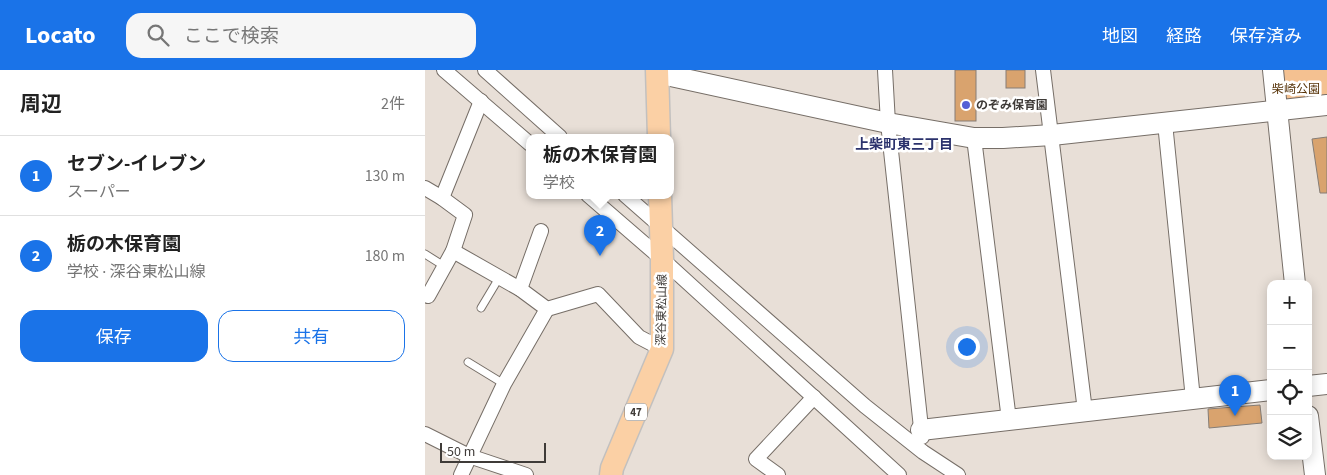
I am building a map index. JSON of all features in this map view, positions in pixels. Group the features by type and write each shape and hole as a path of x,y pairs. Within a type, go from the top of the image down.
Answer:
{"main road":[{"path":"657,72 659,134"},
{"name":"深谷東松山線","path":"611,475 612,468 662,349 660,199"}],"street":[{"path":"444,70 526,141"},
{"path":"485,70 557,134"},
{"path":"885,70 888,123 923,452"},
{"path":"1043,70 1085,411"},
{"path":"1273,70 1295,280"},
{"path":"657,72 888,123 974,138 1052,135 1327,105"},
{"path":"442,198 481,102"},
{"path":"1165,123 1193,399"},
{"path":"974,138 1009,420"},
{"path":"425,188 465,215 453,251 445,266 428,288"},
{"path":"593,199 662,259 899,475"},
{"path":"630,199 865,406 923,452 958,475"},
{"path":"521,289 541,231"},
{"path":"453,251 521,289 547,309"},
{"path":"461,475 505,384 547,309 598,294 639,337 662,349"},
{"path":"1312,386 1327,384"},
{"path":"921,430 1267,390"},
{"path":"778,475 756,459 814,397"},
{"path":"425,434 469,456 526,475"},
{"path":"1312,450 1315,475"}],"lane":[{"path":"425,254 445,266"},
{"path":"481,308 499,278"},
{"path":"468,362 505,384"}],"green space":[{"name":"柴崎公園","path":"1274,70 1327,70 1327,105 1278,110"}],"building":[{"name":"のぞみ保育園","path":"955,70 976,70 976,121 955,121"},
{"path":"1006,70 1025,70 1025,88 1006,88"},
{"path":"1327,137 1327,193 1320,193 1312,139"},
{"path":"1260,405 1262,423 1209,428 1208,409"}],"place":[{"name":"のぞみ保育園","path":"966,105"},
{"name":"栃の木保育園","path":"600,256"},
{"name":"セブン-イレブン","path":"1235,416"}],"district":[{"name":"上柴町東三丁目","path":"904,145"}]}
